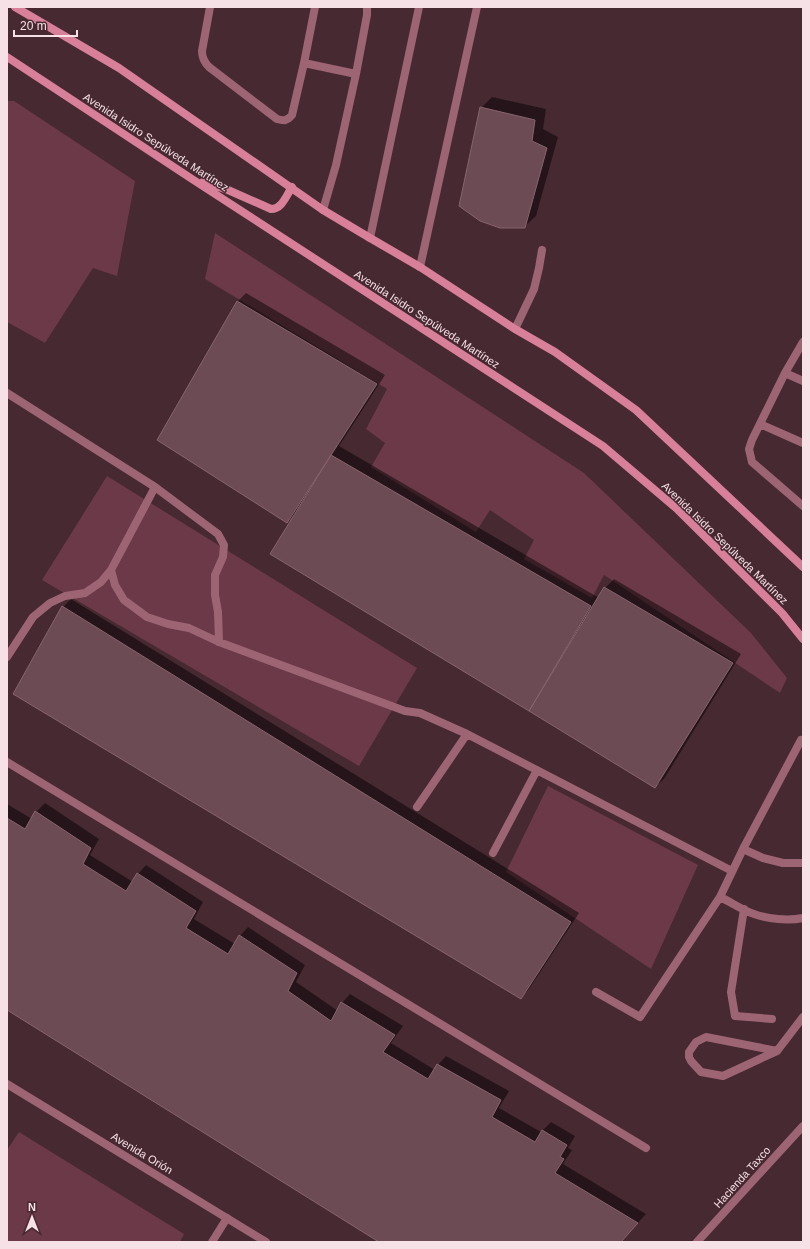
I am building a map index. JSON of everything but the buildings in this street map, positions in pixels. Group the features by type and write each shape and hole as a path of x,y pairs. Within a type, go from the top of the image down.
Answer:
{"main road":[{"path":"15,7 119,68 323,210 420,267 515,329 555,352 636,410 803,567"},
{"name":"Avenida Isidro Sepúlveda Martínez","path":"7,57 603,446 676,508 782,613 803,638"},
{"path":"192,179 228,190 271,208 280,206 292,187"}],"street":[{"path":"210,7 202,51 202,57 205,62 209,67 277,119 283,121 288,120 292,116 315,7"},
{"path":"323,210 336,165 356,74 367,15 367,7"},
{"path":"370,238 419,7"},
{"path":"420,267 478,7"},
{"path":"304,63 356,74"},
{"path":"515,329 534,289 542,250"},
{"path":"803,342 785,373 749,449 752,462 803,506"},
{"path":"785,373 803,381"},
{"path":"7,393 155,487 218,534 224,545 223,557 216,575 219,642"},
{"path":"760,424 803,444"},
{"path":"7,657 33,617 50,603 65,596 85,593 101,582 111,570 155,487"},
{"path":"111,570 115,584 124,600 147,617 168,624 189,628 219,642 405,711 420,713 467,734 732,871"},
{"path":"416,807 467,734"},
{"path":"596,992 640,1017 720,897 743,849 801,740"},
{"path":"7,762 646,1148"},
{"path":"493,852 537,770"},
{"path":"743,849 763,858 783,863 803,863"},
{"path":"720,897 754,914 774,918 803,918"},
{"path":"744,909 731,992 735,1016 772,1019"},
{"path":"777,1051 706,1037 696,1042 689,1052 689,1057 701,1072 723,1076 777,1051 803,1017"},
{"name":"Avenida Orión","path":"7,1084 266,1242"},
{"name":"Hacienda Taxco","path":"697,1242 803,1126"},
{"path":"212,1242 226,1218"}],"shaded area":[{"path":"7,101 14,101 135,181 117,276 93,268 45,343 7,322"},
{"path":"215,233 584,473 751,633 787,678 780,693 604,575 592,598 524,559 534,540 490,510 476,532 371,467 385,443 366,429 387,389 205,279"},
{"path":"107,476 417,668 359,766 42,580"},
{"path":"548,786 698,865 651,969 506,872"},
{"path":"19,1132 184,1234 180,1242 7,1242 7,1150"}]}
